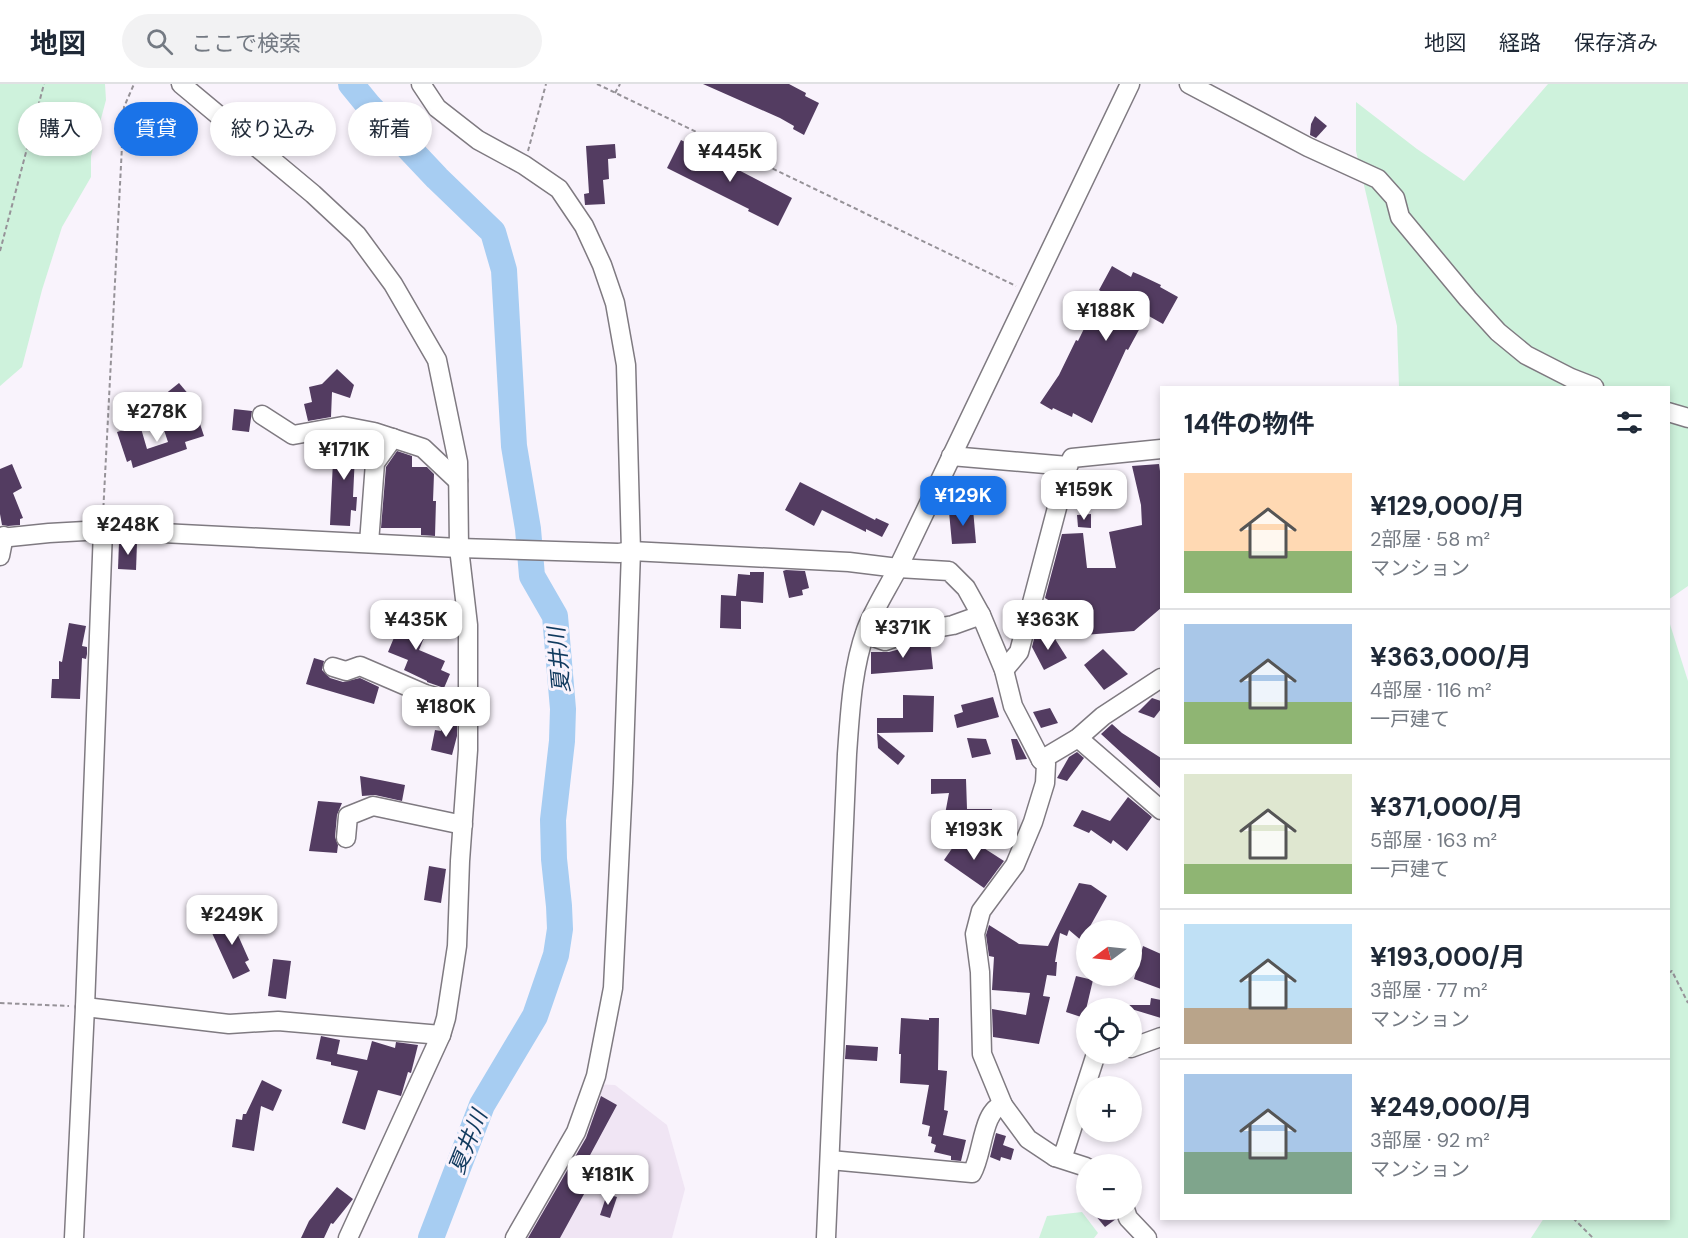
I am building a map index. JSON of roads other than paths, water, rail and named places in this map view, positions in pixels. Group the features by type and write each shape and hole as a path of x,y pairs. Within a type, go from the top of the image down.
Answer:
{"street":[{"path":"181,84 314,194 357,235 393,284 437,360 458,462 459,548 468,625 468,750 457,946 446,1018 441,1035 348,1238"},
{"path":"421,84 437,108 478,140 524,165 559,189 584,226 615,303 626,365 622,806 613,988 596,1076 576,1132 515,1238"},
{"path":"826,1238 847,754 850,709 865,634 1130,84"},
{"path":"1189,84 1308,147 1378,179 1395,198 1400,217 1498,332 1526,355 1592,386"},
{"path":"1670,413 1688,418"},
{"path":"262,415 293,435 343,426 374,432 423,448 458,481"},
{"path":"369,543 375,462 393,438"},
{"path":"1004,670 1018,652 1072,458 1160,449"},
{"path":"951,456 1068,466"},
{"path":"74,1238 103,530"},
{"path":"0,556 2,537 103,530 459,548 625,552 849,562 949,571 966,588 981,615 1004,670 1013,706 1041,760 1046,764 1045,783 1033,822 1015,865 981,910 975,934 980,972 982,1054 1003,1105 1028,1139 1055,1157 1076,1164"},
{"path":"865,634 885,641 908,633 953,625 981,615"},
{"path":"333,668 346,672 360,666 426,694 468,706"},
{"path":"1041,760 1078,738 1103,716 1160,679"},
{"path":"1078,738 1160,809"},
{"path":"346,838 348,816 373,806 463,825"},
{"path":"85,1007 229,1024 278,1021 441,1035"},
{"path":"1142,1044 1160,1037"},
{"path":"1055,1157 1064,1153 1093,1064"},
{"path":"830,1160 972,1173 977,1165 989,1117 997,1106 1003,1105"},
{"path":"1130,1220 1148,1238"}],"waterway":[{"name":"夏井川","path":"351,84 437,178 493,232 504,270 514,446 528,529 532,576 555,616 563,709 562,741 553,820 560,929 556,955 535,1016 482,1105 431,1238"}]}
